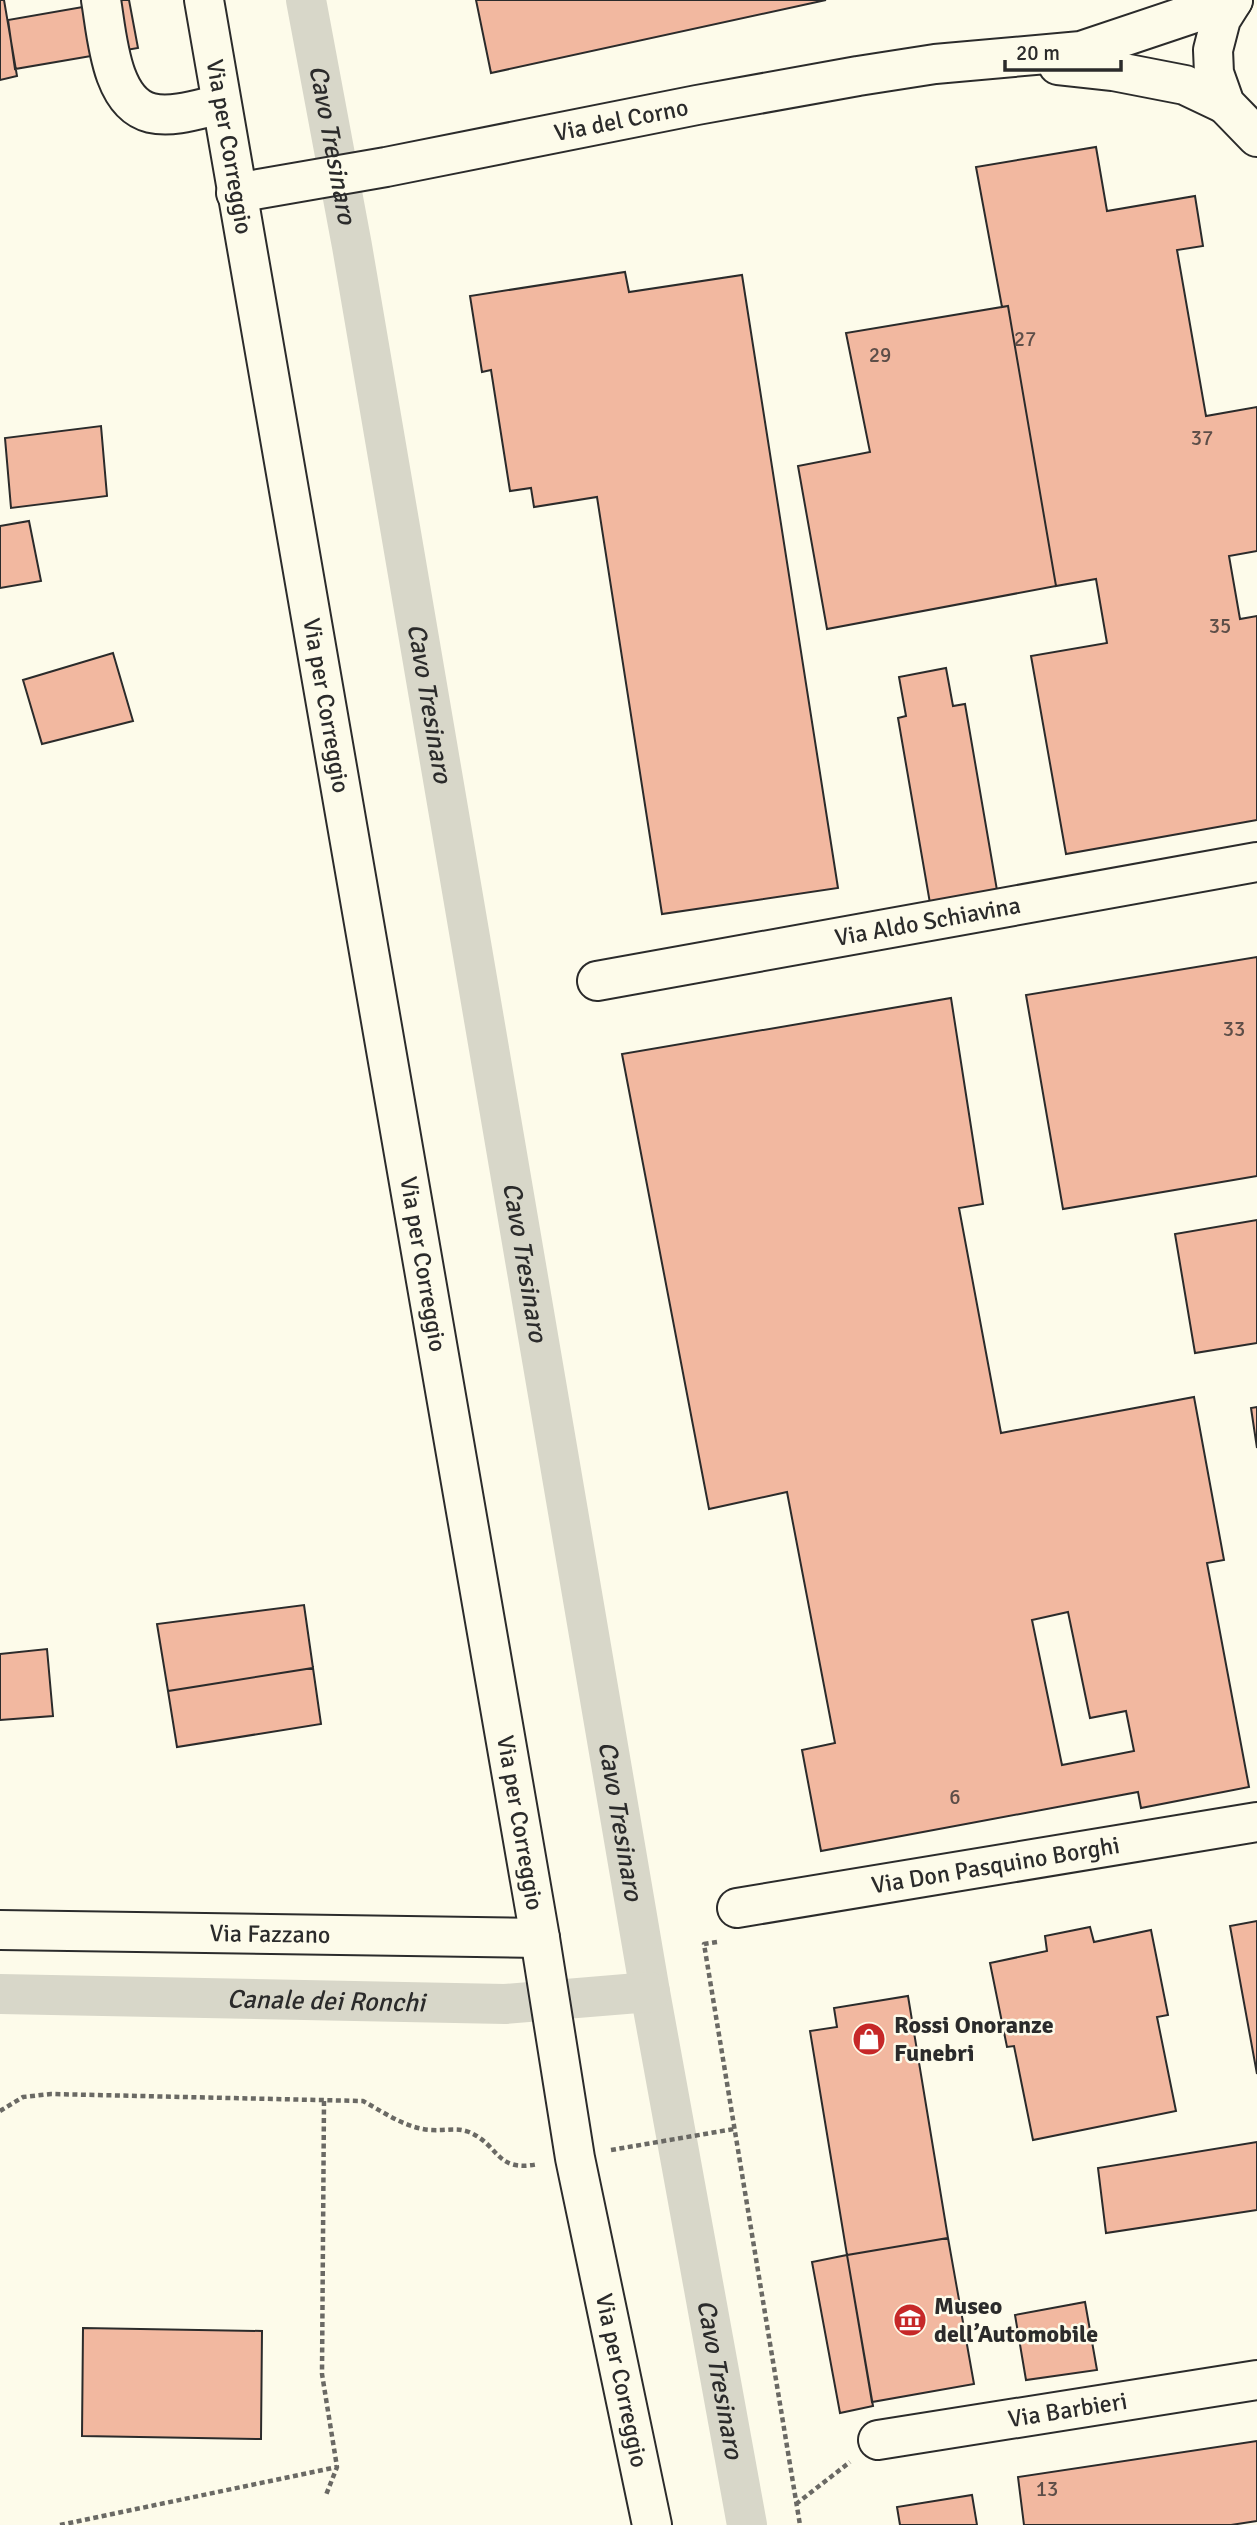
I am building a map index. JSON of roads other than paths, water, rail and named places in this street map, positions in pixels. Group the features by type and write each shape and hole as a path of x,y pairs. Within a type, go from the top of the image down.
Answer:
{"street":[{"path":"101,0 114,71 126,97 149,113 174,113 220,104"},
{"name":"Via per Correggio","path":"204,0 220,104 389,1059 575,2158 652,2525"},
{"name":"Via del Corno","path":"236,193 386,167 858,76 935,64 1081,51 1233,0"},
{"name":"Via del Corno","path":"1225,104 1214,73 1213,50 1221,19 1233,0"},
{"name":"Via del Corno","path":"1007,59 1113,71 1185,85 1225,104 1257,137"},
{"name":"Via Aldo Schiavina","path":"597,981 1257,862"},
{"name":"Via Don Pasquino Borghi","path":"737,1908 1257,1822"},
{"name":"Via Fazzano","path":"0,1930 542,1954"},
{"name":"Via Barbieri","path":"878,2440 1257,2380"}],"waterway":[{"name":"Cavo Tresinaro","path":"306,0 352,246 650,1992 747,2525"},
{"name":"Canale dei Ronchi","path":"0,1994 505,2004 650,1992"}],"place":[{"name":"Rossi Onoranze Funebri","path":"869,2039"},
{"name":"Museo dell’Automobile","path":"910,2320"}]}
